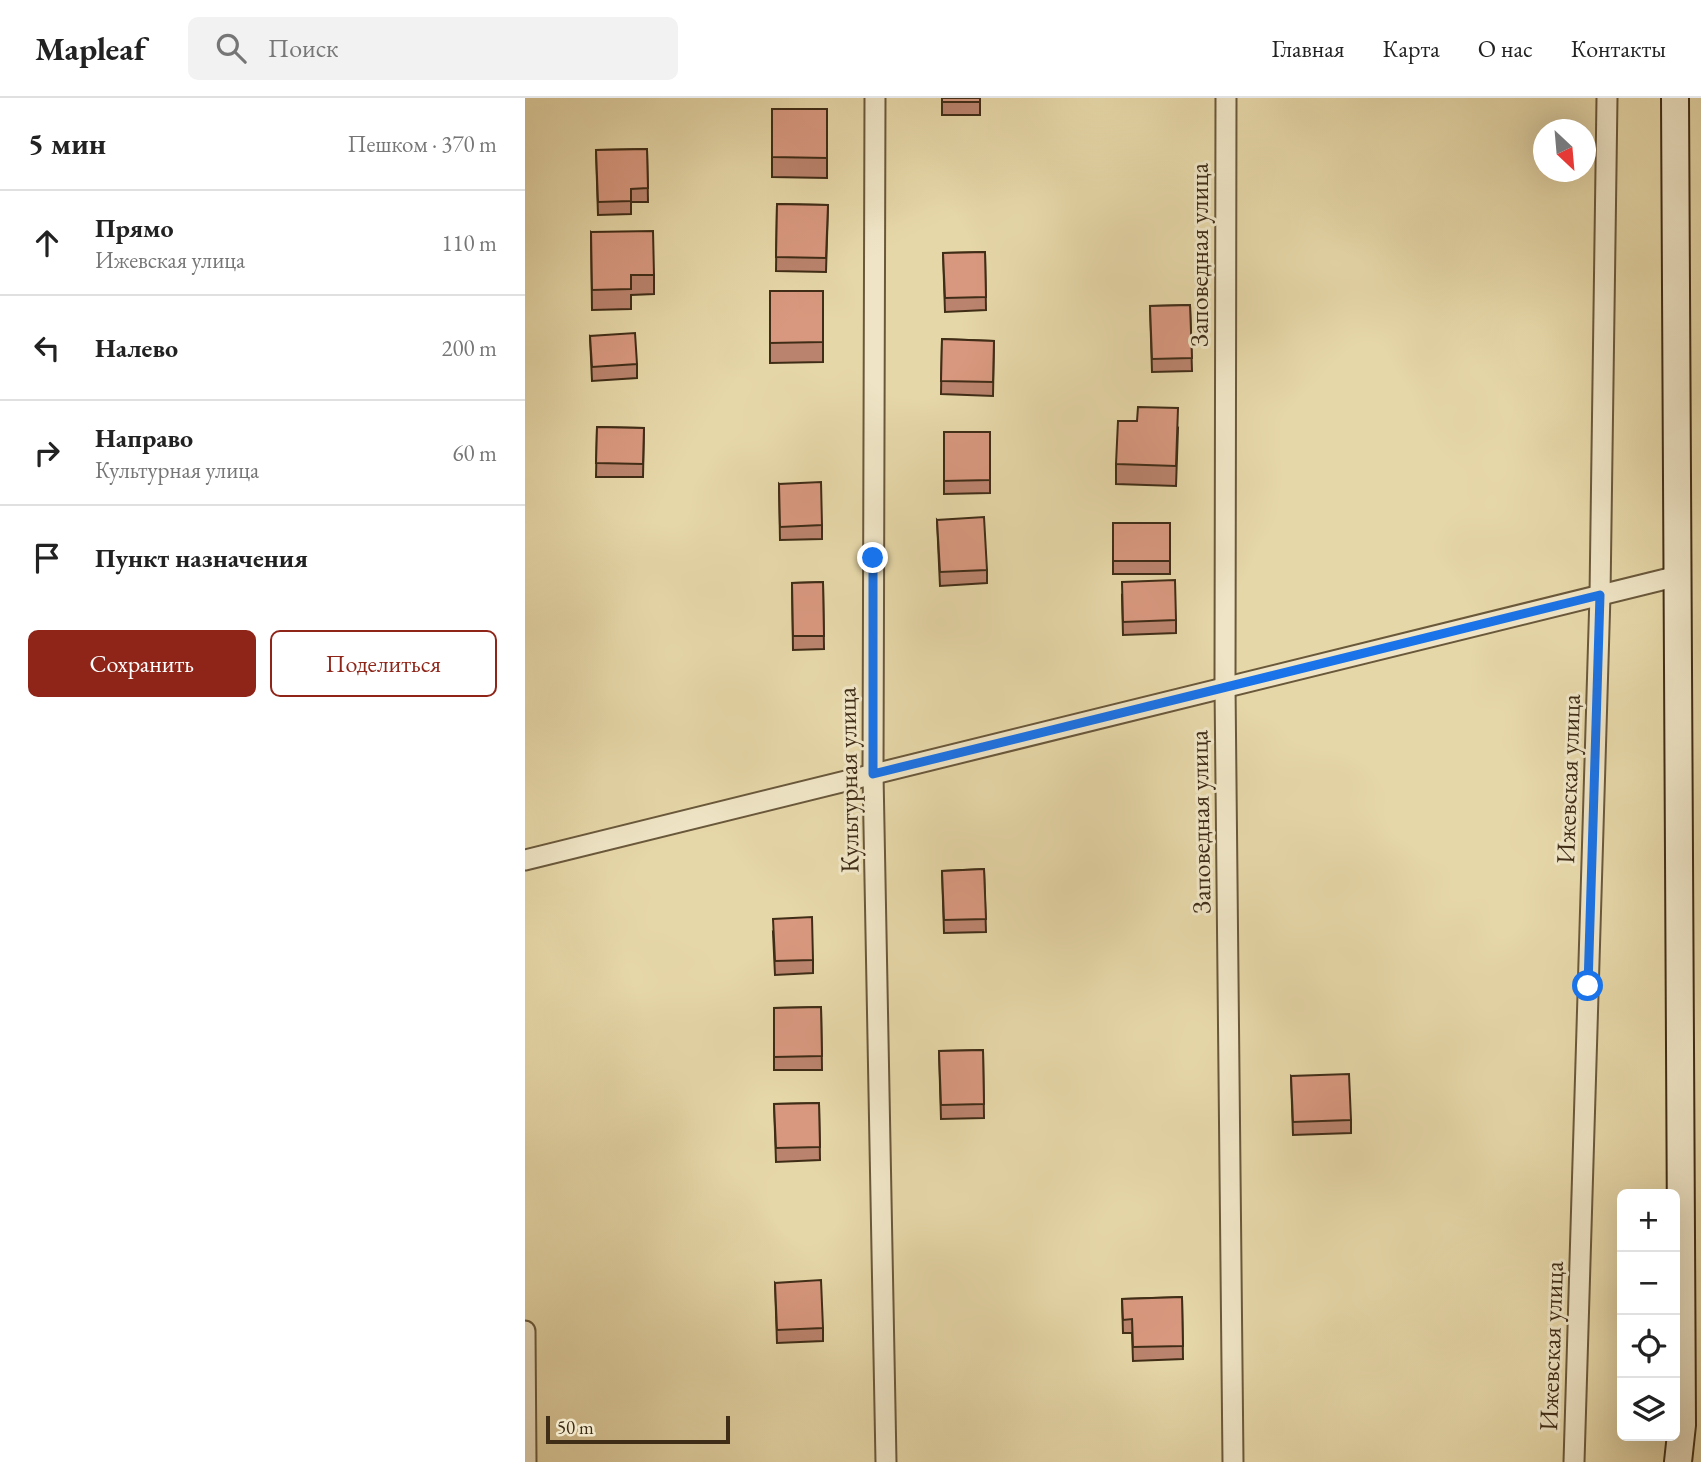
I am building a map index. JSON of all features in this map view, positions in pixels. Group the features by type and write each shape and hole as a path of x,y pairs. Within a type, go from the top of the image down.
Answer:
{"street":[{"name":"Культурная улица","path":"875,98 873,774 886,1462"},
{"name":"Заповедная улица","path":"1226,98 1225,686 1233,1462"},
{"name":"Ижевская улица","path":"1574,1462 1600,595 1607,98"},
{"path":"1675,98 1682,1425 1678,1462"},
{"path":"525,860 1678,576"},
{"path":"525,1331 526,1462"}],"building":[{"path":"942,98 980,98 980,102 942,102"},
{"path":"772,109 827,109 827,158 772,157"},
{"path":"647,149 648,188 631,189 631,201 598,202 596,150"},
{"path":"777,204 828,205 826,258 776,257"},
{"path":"653,231 654,275 631,275 631,289 592,290 591,232"},
{"path":"985,252 986,297 945,298 943,253"},
{"path":"770,291 823,291 823,342 770,343"},
{"path":"1190,305 1192,358 1152,359 1150,306"},
{"path":"635,333 637,364 592,367 590,336"},
{"path":"942,339 994,341 993,382 941,381"},
{"path":"1138,407 1178,408 1176,466 1116,464 1118,421 1137,421"},
{"path":"597,427 644,428 643,464 596,463"},
{"path":"944,432 990,432 990,480 944,481"},
{"path":"821,482 822,525 780,527 779,484"},
{"path":"984,517 987,570 940,572 937,520"},
{"path":"1113,523 1170,523 1170,561 1113,561"},
{"path":"1175,580 1176,620 1123,622 1122,582"},
{"path":"823,582 824,636 793,636 792,583"},
{"path":"984,869 986,919 944,920 942,871"},
{"path":"812,917 813,960 775,961 773,919"},
{"path":"821,1007 822,1056 774,1057 774,1008"},
{"path":"983,1050 984,1104 941,1105 939,1051"},
{"path":"1349,1074 1351,1120 1293,1122 1291,1076"},
{"path":"819,1103 820,1147 776,1148 774,1104"},
{"path":"821,1280 823,1328 777,1330 775,1283"},
{"path":"1182,1297 1183,1346 1133,1347 1132,1319 1123,1320 1122,1299"}],"route":[{"path":"873,558 873,774 1600,595 1588,986"}]}
